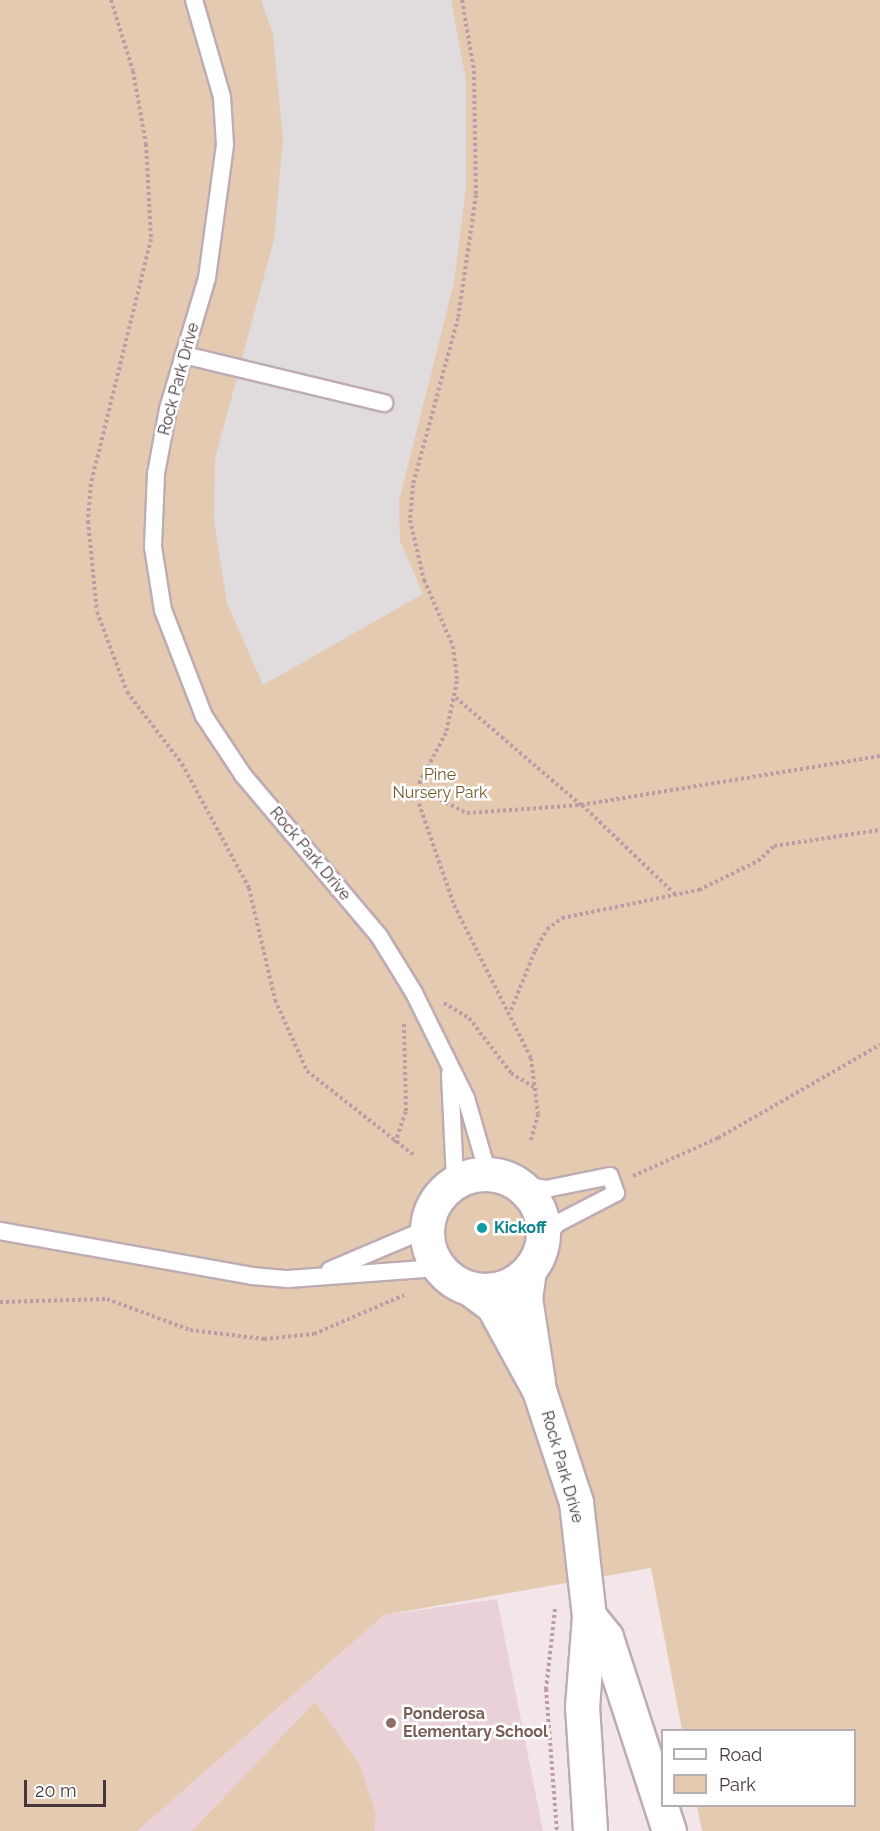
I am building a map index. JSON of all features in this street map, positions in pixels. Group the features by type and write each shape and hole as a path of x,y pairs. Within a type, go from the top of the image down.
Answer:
{"street":[{"path":"503,1179 538,1209 535,1255 503,1288 470,1289 438,1268 429,1228 431,1208 455,1182 503,1179"},
{"name":"Rock Park Drive","path":"535,1255 525,1298 539,1390 576,1502 590,1616 582,1706 590,1831"},
{"name":"Rock Park Drive","path":"470,1289 493,1306 539,1390"},
{"path":"590,1616 606,1637 661,1806"},
{"path":"661,1807 669,1831"}],"lane":[{"name":"Rock Park Drive","path":"194,0 222,97 225,145 207,278 184,355 156,474 153,547 163,610 183,668 204,716 243,775 379,936 414,993 450,1074 466,1098 503,1179"},
{"path":"184,355 384,403"},
{"name":"Rock Park Drive","path":"450,1074 455,1182"},
{"path":"503,1179 546,1189 610,1176 614,1185 616,1193 558,1223 535,1255"},
{"path":"325,1273 429,1228"},
{"path":"0,1231 252,1276 288,1279 325,1273 438,1268"}],"path":[{"path":"462,0 474,71 476,195 458,318 413,485 410,520 424,580 453,646 455,697 446,733 419,789 427,834 454,905 511,1010 538,1089 531,1141"},
{"path":"455,697 581,805 676,895"},
{"path":"419,789 466,813 581,805 880,756"},
{"path":"511,1010 535,951 547,929 562,918 676,895 735,874 774,846 880,830"},
{"path":"614,1185 718,1138 880,1045"},
{"path":"0,1302 107,1299 190,1330 264,1339 314,1334 411,1293"},
{"path":"556,1596 546,1689 557,1831"}],"shaded area":[{"path":"261,0 451,0 466,80 466,188 454,282 399,501 400,541 423,594 263,685 227,603 214,521 215,459 274,239 283,139 273,34"},
{"name":"Ponderosa Elementary School","path":"497,1599 543,1831 137,1831 384,1615"}],"green space":[{"name":"Pine Nursery Park","path":"0,0 880,0 880,1831 702,1831 697,1807 856,1807 856,1729 682,1729 651,1568 384,1615 137,1831 0,1831"},
{"path":"315,1702 359,1763 376,1814 374,1831 192,1831"}],"place":[{"name":"Kickoff","path":"482,1228"},
{"name":"Ponderosa Elementary School","path":"391,1723"}]}
